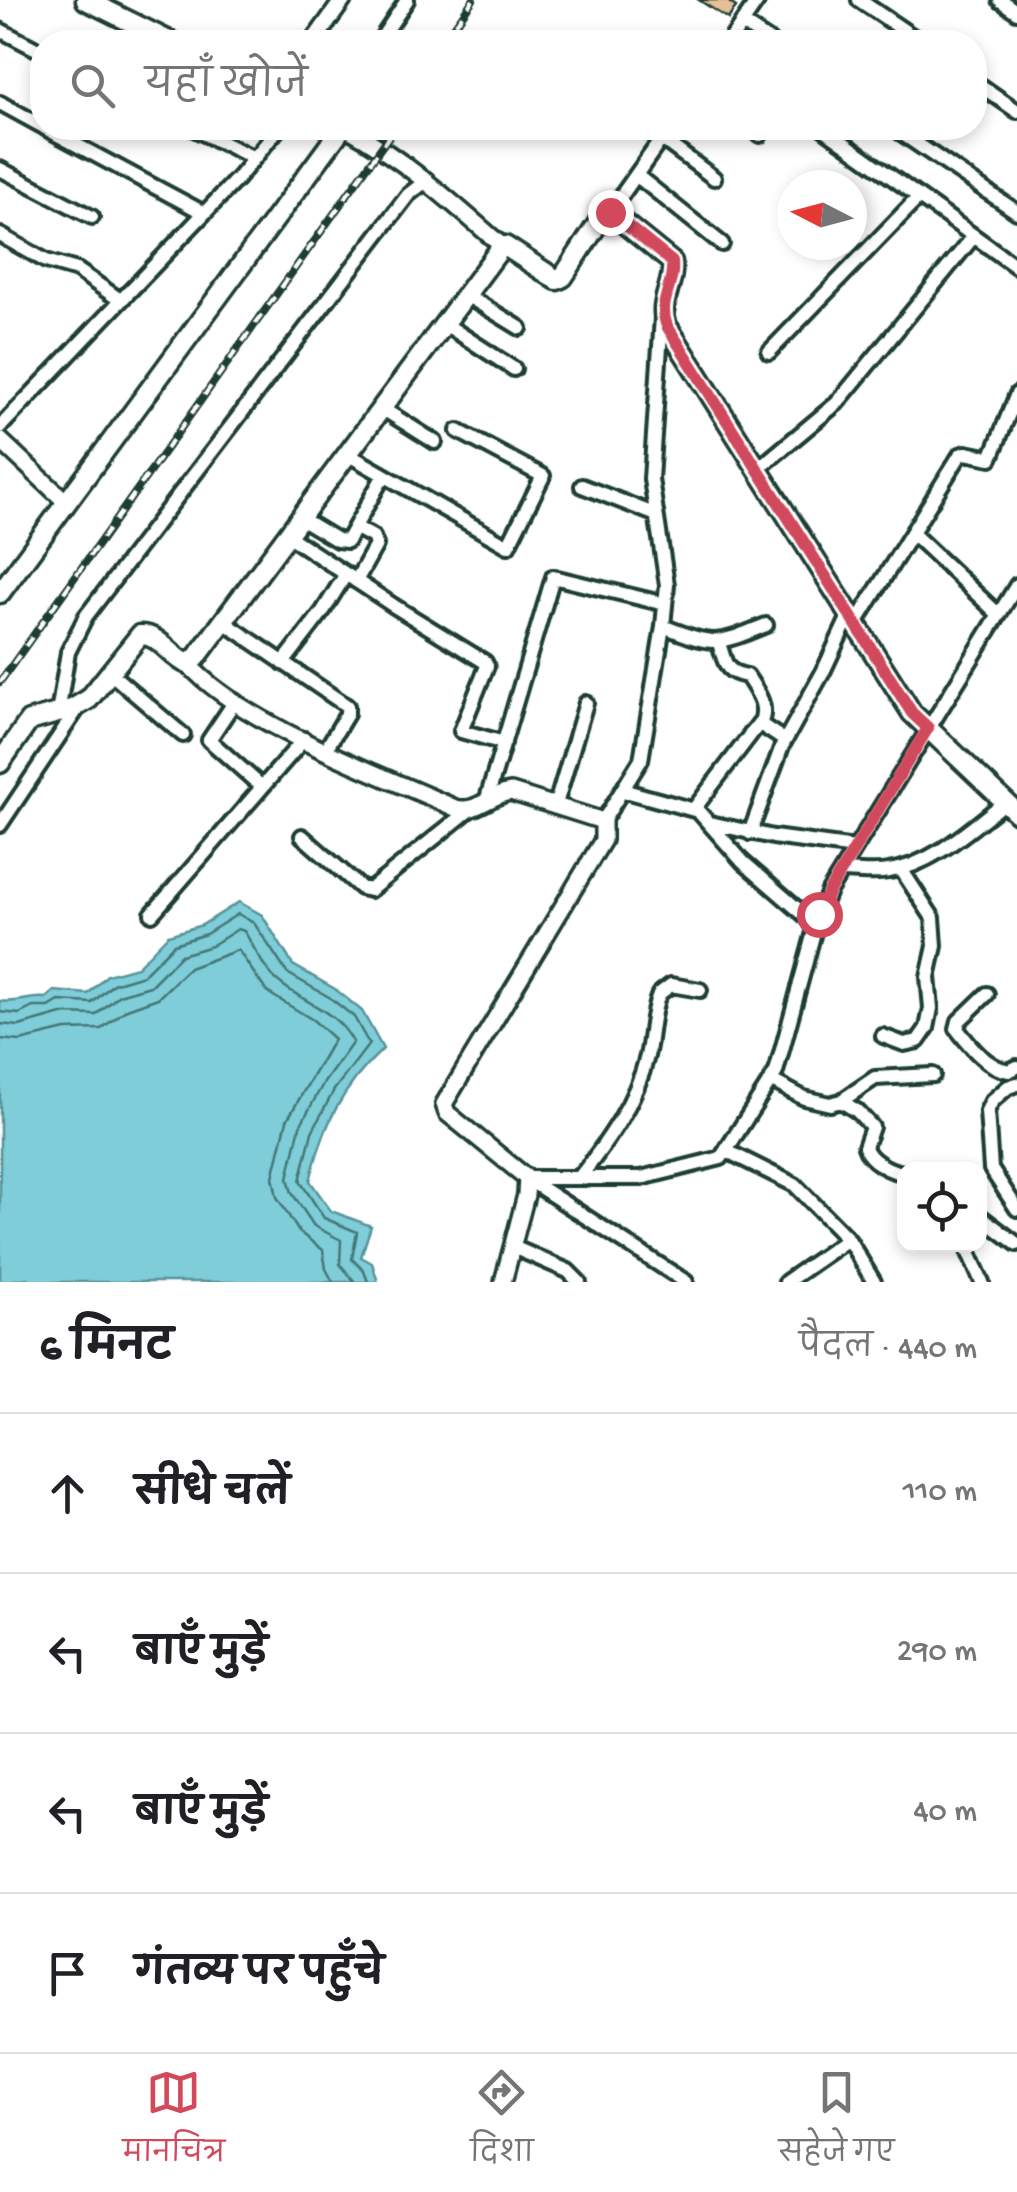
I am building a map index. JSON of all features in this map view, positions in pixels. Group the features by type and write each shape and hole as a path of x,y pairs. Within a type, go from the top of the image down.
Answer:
{"main road":[{"path":"86,0 147,30"},
{"path":"0,593 6,572 65,501 336,140"},
{"path":"0,762 29,721 80,706 89,699 134,640 146,634 188,664 196,658 502,246 557,280 564,277 604,214 610,212 672,262 662,315 912,713 1011,807"}],"street":[{"path":"322,30 343,0"},
{"path":"387,30 407,0"},
{"path":"737,30 758,0"},
{"path":"859,0 903,30"},
{"path":"1000,0 1017,12"},
{"path":"742,23 753,30"},
{"path":"0,30 30,46"},
{"path":"987,90 1017,111"},
{"path":"0,103 30,119"},
{"path":"68,140 204,213"},
{"path":"217,140 254,158"},
{"path":"0,427 269,140"},
{"path":"370,140 427,180 502,246"},
{"path":"610,212 660,140"},
{"path":"673,140 714,178"},
{"path":"841,140 1017,267"},
{"path":"912,140 1017,212"},
{"path":"0,168 92,217"},
{"path":"636,175 722,244"},
{"path":"58,714 68,652 86,616 408,195 427,180"},
{"path":"769,352 919,196"},
{"path":"0,235 46,260 78,270 120,300"},
{"path":"758,469 838,404 974,236"},
{"path":"466,295 520,328"},
{"path":"662,315 652,466 654,514 665,567 665,604 644,752 603,821 603,840 444,1104 447,1113 526,1178 686,1282"},
{"path":"445,324 514,369"},
{"path":"750,833 784,740 853,619 960,455 991,458 1017,394"},
{"path":"382,409 435,442"},
{"path":"349,455 504,544 511,544 543,476 458,431"},
{"path":"0,440 65,501"},
{"path":"302,520 340,541 346,540 384,476"},
{"path":"582,486 654,514"},
{"path":"282,663 376,542 355,527"},
{"path":"912,533 998,614"},
{"path":"290,536 485,662 487,666 461,731 504,743"},
{"path":"486,802 554,577 665,604"},
{"path":"526,1178 641,1178 714,1162 727,1151 772,1081 816,925 841,870 998,614 1015,594"},
{"path":"224,622 348,708 326,749"},
{"path":"663,626 719,643 766,625"},
{"path":"694,809 765,710 746,674 728,670 719,643"},
{"path":"188,664 204,683 304,739 455,808 468,810"},
{"path":"109,672 184,736"},
{"path":"236,701 209,740 262,787"},
{"path":"556,804 586,703"},
{"path":"0,824 80,706"},
{"path":"760,722 784,740"},
{"path":"152,914 304,739"},
{"path":"622,790 694,809 743,862 816,925"},
{"path":"302,836 361,888 370,890 468,810 496,795 512,792 603,821"},
{"path":"841,870 900,869 1011,807"},
{"path":"709,822 750,833 855,848"},
{"path":"883,1036 904,1044 918,1041 927,1028 931,1008 928,976 934,946 933,918 900,869"},
{"path":"579,1178 616,1127 635,1088 648,1055 659,994 671,985 700,990"},
{"path":"988,994 959,1021 957,1029 982,1058 998,1070 1015,1075 987,1111 991,1169 1017,1208"},
{"path":"772,1081 804,1098 830,1104 875,1078 933,1075"},
{"path":"841,1101 872,1127 865,1148 869,1157 897,1170"},
{"path":"727,1151 790,1182 848,1239 874,1282"},
{"path":"504,1282 526,1195 526,1178"},
{"path":"987,1221 1017,1244"},
{"path":"781,1282 848,1239"},
{"path":"512,1247 568,1271 579,1282"},
{"path":"969,1252 982,1282"}],"water":[{"path":"239,902 262,915 293,965 335,989 362,1011 383,1049 356,1078 336,1109 310,1181 331,1211 371,1226 361,1257 372,1263 378,1282 32,1282 28,1278 0,1282 0,1001 46,998 54,991 88,994 107,975 137,967 168,935 202,925"}],"building":[{"path":"699,0 726,0 736,7 728,19"}],"railway":[{"path":"452,30 473,0"},
{"path":"0,682 386,140"}],"route":[{"path":"610,212 672,262 662,315 667,326 912,713 928,728 829,891 819,914"}]}
